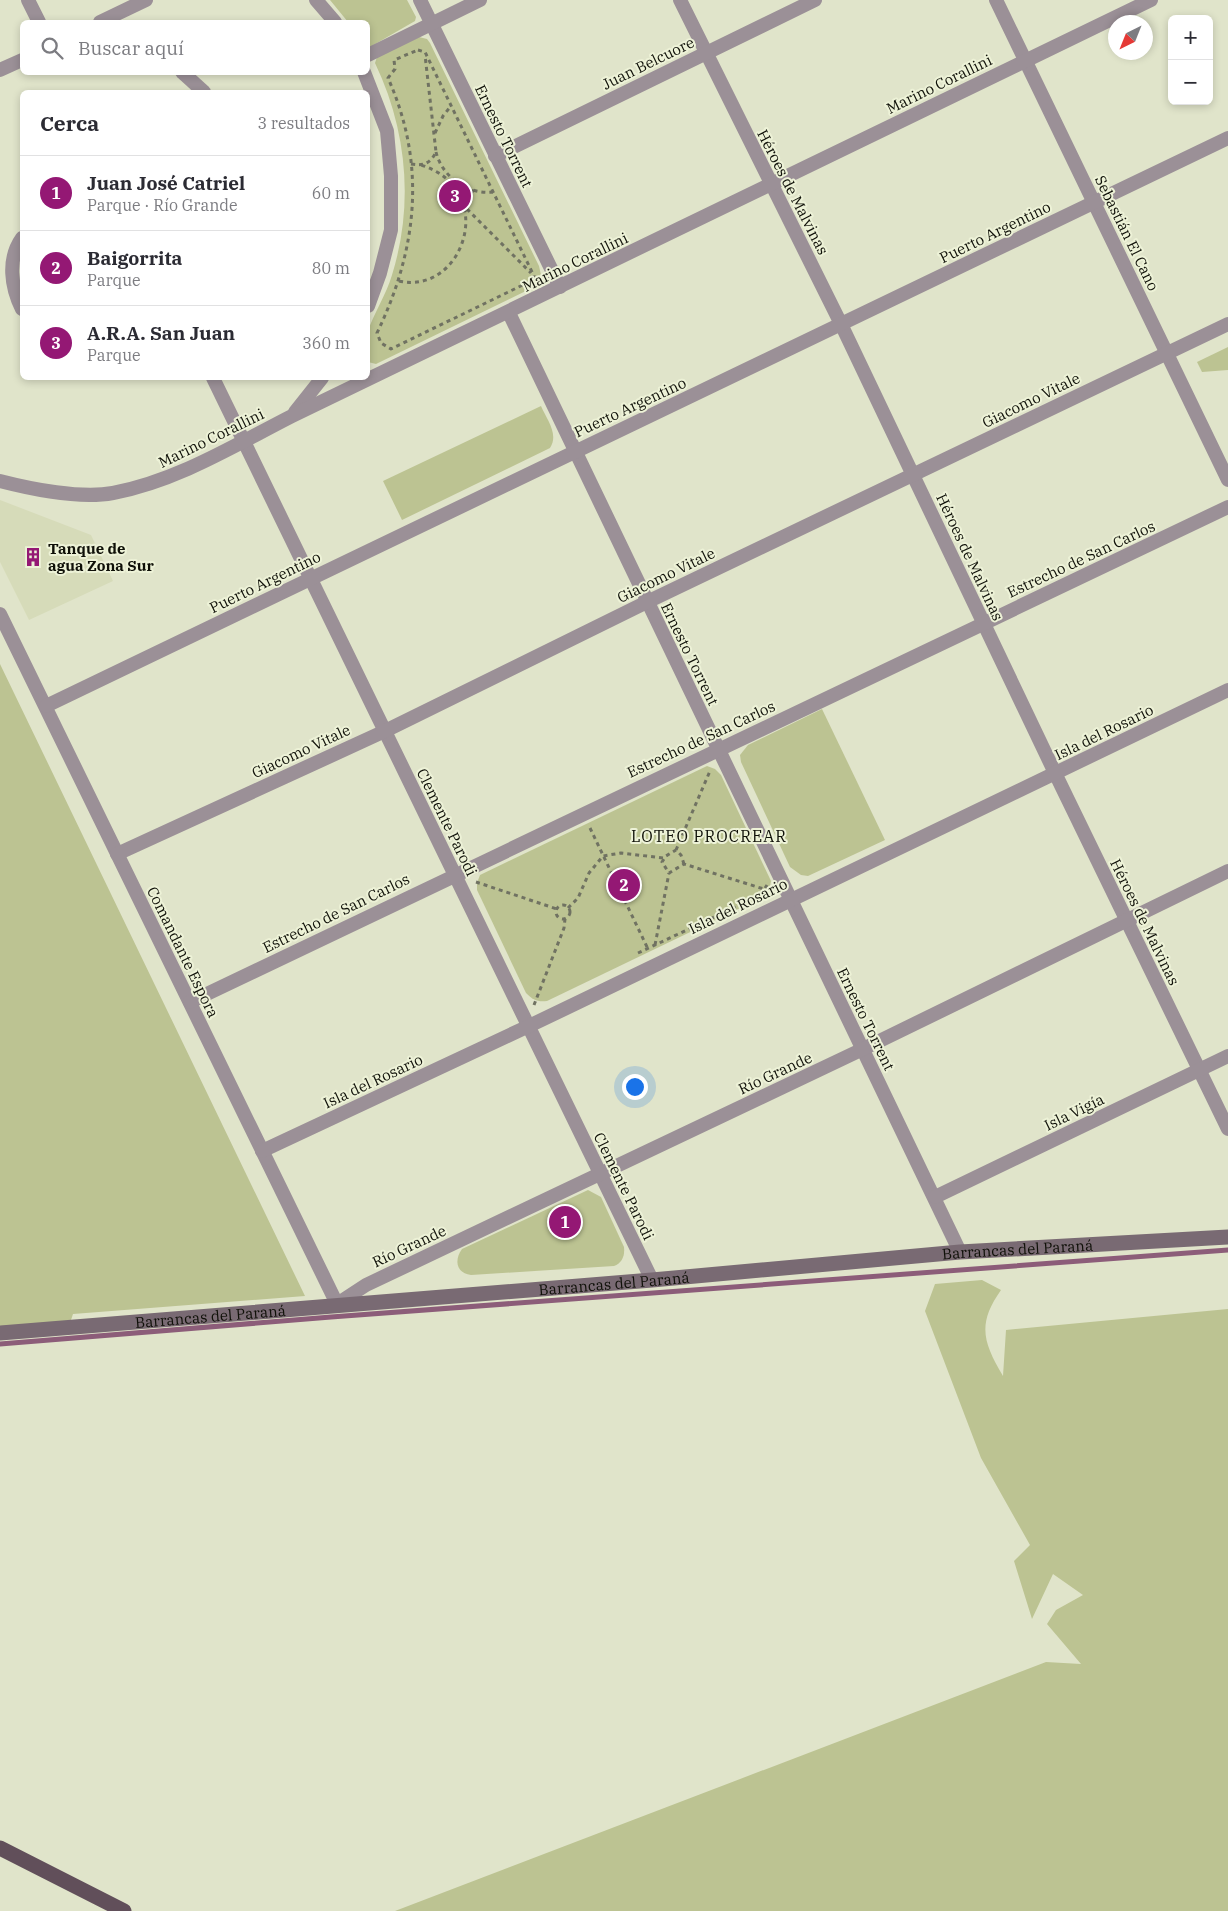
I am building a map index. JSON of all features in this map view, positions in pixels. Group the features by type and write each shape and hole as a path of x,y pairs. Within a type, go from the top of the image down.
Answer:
{"main road":[{"path":"0,1848 124,1911"}],"street":[{"path":"28,0 38,20"},
{"path":"104,20 146,0"},
{"path":"316,0 333,20"},
{"name":"Ernesto Torrent","path":"420,0 560,287"},
{"path":"370,54 480,0"},
{"name":"Héroes de Malvinas","path":"680,0 841,324 1055,773 1228,1129"},
{"name":"Juan Belcuore","path":"495,156 815,0"},
{"name":"Sebastián El Cano","path":"996,0 1228,480"},
{"name":"Marino Corallini","path":"370,377 509,312 1151,0"},
{"path":"0,70 20,61"},
{"path":"185,75 202,90"},
{"path":"365,75 387,131 391,176 391,230 380,273 370,300"},
{"name":"Puerto Argentino","path":"46,706 1228,138"},
{"path":"20,242 13,258 12,275 14,289 20,304"},
{"name":"Ernesto Torrent","path":"509,312 717,749 960,1252"},
{"name":"Giacomo Vitale","path":"117,854 385,731 647,602 1228,324"},
{"name":"Clemente Parodi","path":"214,380 652,1280"},
{"path":"292,416 320,380"},
{"name":"Marino Corallini","path":"0,481 27,488 53,491 112,493 165,479 364,380"},
{"name":"Estrecho de San Carlos","path":"190,1002 454,874 1228,507"},
{"name":"Comandante Espora","path":"0,614 4,633 46,706 337,1304"},
{"name":"Isla del Rosario","path":"262,1150 529,1026 1228,690"},
{"name":"Río Grande","path":"337,1304 366,1285 863,1049 1228,871"},
{"name":"Isla Vigía","path":"935,1197 1228,1056"},
{"name":"Barrancas del Paraná","path":"0,1333 337,1304 652,1280 960,1252 1228,1237"}],"path":[{"path":"418,50 425,52 534,276 531,282 391,349 381,343 377,334 391,306 399,281 412,222 411,164 400,108 388,78 395,69 394,60 418,50"},
{"path":"425,52 436,152 442,166 450,177 462,186 474,190 493,192"},
{"path":"434,135 443,116 451,106"},
{"path":"421,165 431,160 436,152"},
{"path":"411,164 421,165 434,170 448,180 464,206 534,276"},
{"path":"399,281 411,282 431,277 452,261 465,236 467,227 464,206 466,197 474,190"},
{"path":"568,908 578,898 580,887 603,856 621,853 663,858 676,850 709,774 717,749"},
{"path":"703,773 715,776"},
{"path":"598,824 590,828 648,949"},
{"path":"676,850 682,856 684,864"},
{"path":"655,945 669,873 662,862 663,858"},
{"path":"669,873 684,864 766,889 791,899"},
{"path":"454,874 557,909 562,906 568,908"},
{"path":"638,953 761,894 767,885 763,876"},
{"path":"529,1026 535,1000 564,928 565,919 569,914 568,908"},
{"path":"557,909 557,915 565,919"}],"shaded area":[{"path":"330,0 407,0 416,17 415,21 370,47 370,20 346,20"},
{"path":"419,37 427,39 539,266 541,275 532,288 376,364 370,362 370,327 392,275 399,248 405,194 400,141 386,88 375,63 377,57"},
{"path":"1228,347 1228,370 1202,372 1197,362"},
{"path":"541,406 553,432 550,448 402,520 383,481"},
{"path":"0,500 91,535 113,581 29,620 0,562"},
{"path":"0,664 305,1296 73,1314 70,1323 0,1334"},
{"path":"822,709 885,840 808,876 801,875 790,867 741,762 740,755 748,745"},
{"path":"707,766 715,769 721,775 771,881 769,892 763,897 547,1001 535,1000 526,993 477,890 480,875"},
{"path":"588,1190 601,1197 624,1247 622,1259 617,1265 471,1275 459,1269 457,1262 462,1249"},
{"path":"982,1280 1001,1290 988,1313 986,1333 987,1343 1003,1376 1006,1330 1228,1309 1228,1911 395,1911 1046,1662 1081,1664 1047,1624 1056,1610 1083,1595 1053,1574 1032,1619 1014,1561 1030,1545 981,1458 925,1311 935,1284"}],"waterway":[{"path":"0,1344 331,1317 1228,1250"}],"place":[{"name":"A.R.A. San Juan","path":"455,196"},
{"name":"Tanque de agua Zona Sur","path":"33,557"},
{"name":"Baigorrita","path":"624,885"},
{"name":"Juan José Catriel","path":"565,1222"}],"district":[{"name":"LOTEO PROCREAR","path":"709,836"}]}
